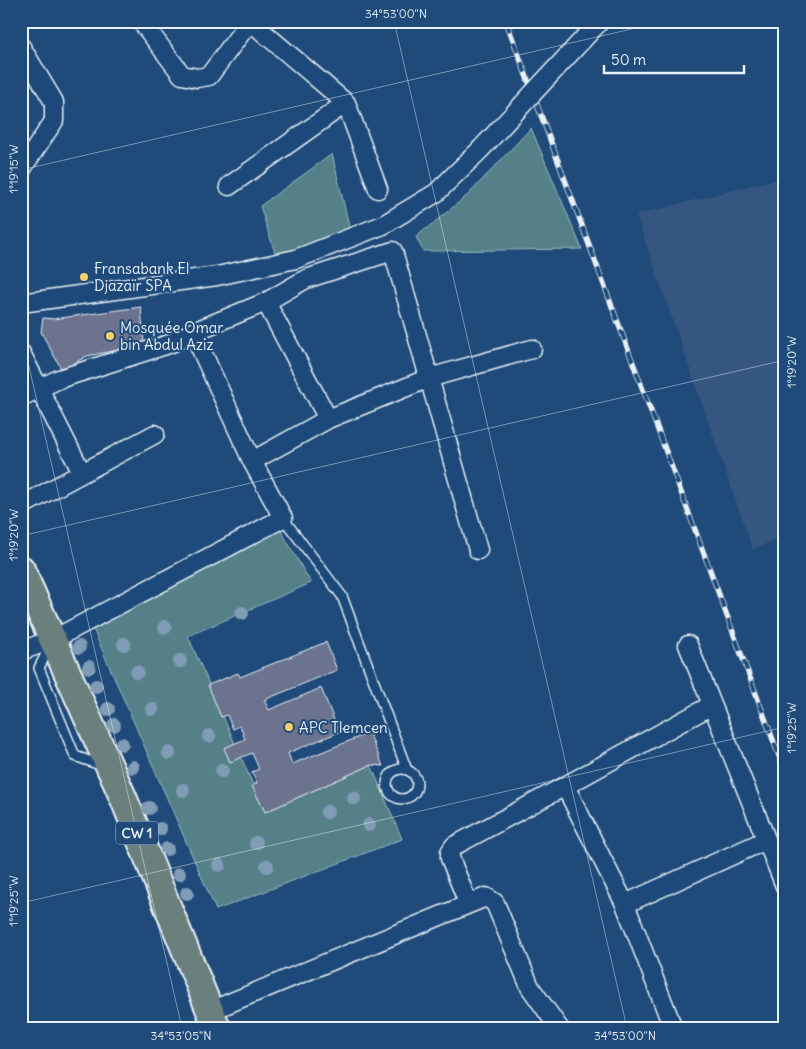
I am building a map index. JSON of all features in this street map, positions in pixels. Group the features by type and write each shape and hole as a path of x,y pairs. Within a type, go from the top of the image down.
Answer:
{"main road":[{"name":"CW 1","path":"21,569 111,769 213,1019"}],"street":[{"path":"141,21 182,75 196,78 210,76 250,21 346,103 378,189"},
{"path":"21,303 217,276 296,260 383,225 436,192 480,150 600,21"},
{"path":"21,47 54,102 54,122 21,170"},
{"path":"229,186 346,103"},
{"path":"21,397 59,379 170,344 193,332 266,302 306,279 393,251 478,550"},
{"path":"266,302 328,419"},
{"path":"21,651 54,639 283,518 252,461 193,332"},
{"path":"252,461 328,419 429,378 532,349"},
{"path":"21,353 82,473"},
{"path":"21,506 155,434"},
{"path":"688,645 785,886"},
{"path":"468,903 450,858 450,852 454,846 712,705"},
{"path":"565,786 626,904 673,1028"},
{"path":"626,904 766,840"},
{"path":"213,1019 468,903 486,897 495,903 530,987 559,1028"}],"lane":[{"path":"283,518 342,596 406,770"}],"shaded area":[{"path":"785,177 785,535 753,550 636,215"}],"green space":[{"path":"531,128 582,249 423,251 416,237 468,195"},
{"path":"332,154 350,230 310,249 276,256 260,206"},
{"path":"280,529 311,583 188,636 265,812 371,765 402,839 216,910 93,629"}],"building":[{"name":"Mosquée Omar bin Abdul Aziz","path":"141,307 144,345 87,356 62,370 41,332 43,318 53,319"},
{"name":"APC Tlemcen","path":"326,642 337,670 264,700 269,710 321,688 339,732 288,753 292,764 369,733 383,766 371,765 265,812 252,786 257,783 252,772 259,769 252,753 230,762 224,748 245,739 240,726 233,729 227,715 221,717 208,685 238,673 240,677"}],"railway":[{"path":"506,21 785,772"}],"place":[{"name":"Fransabank El Djazaïr SPA","path":"84,277"},
{"name":"Mosquée Omar bin Abdul Aziz","path":"110,336"},
{"name":"APC Tlemcen","path":"289,727"}]}
